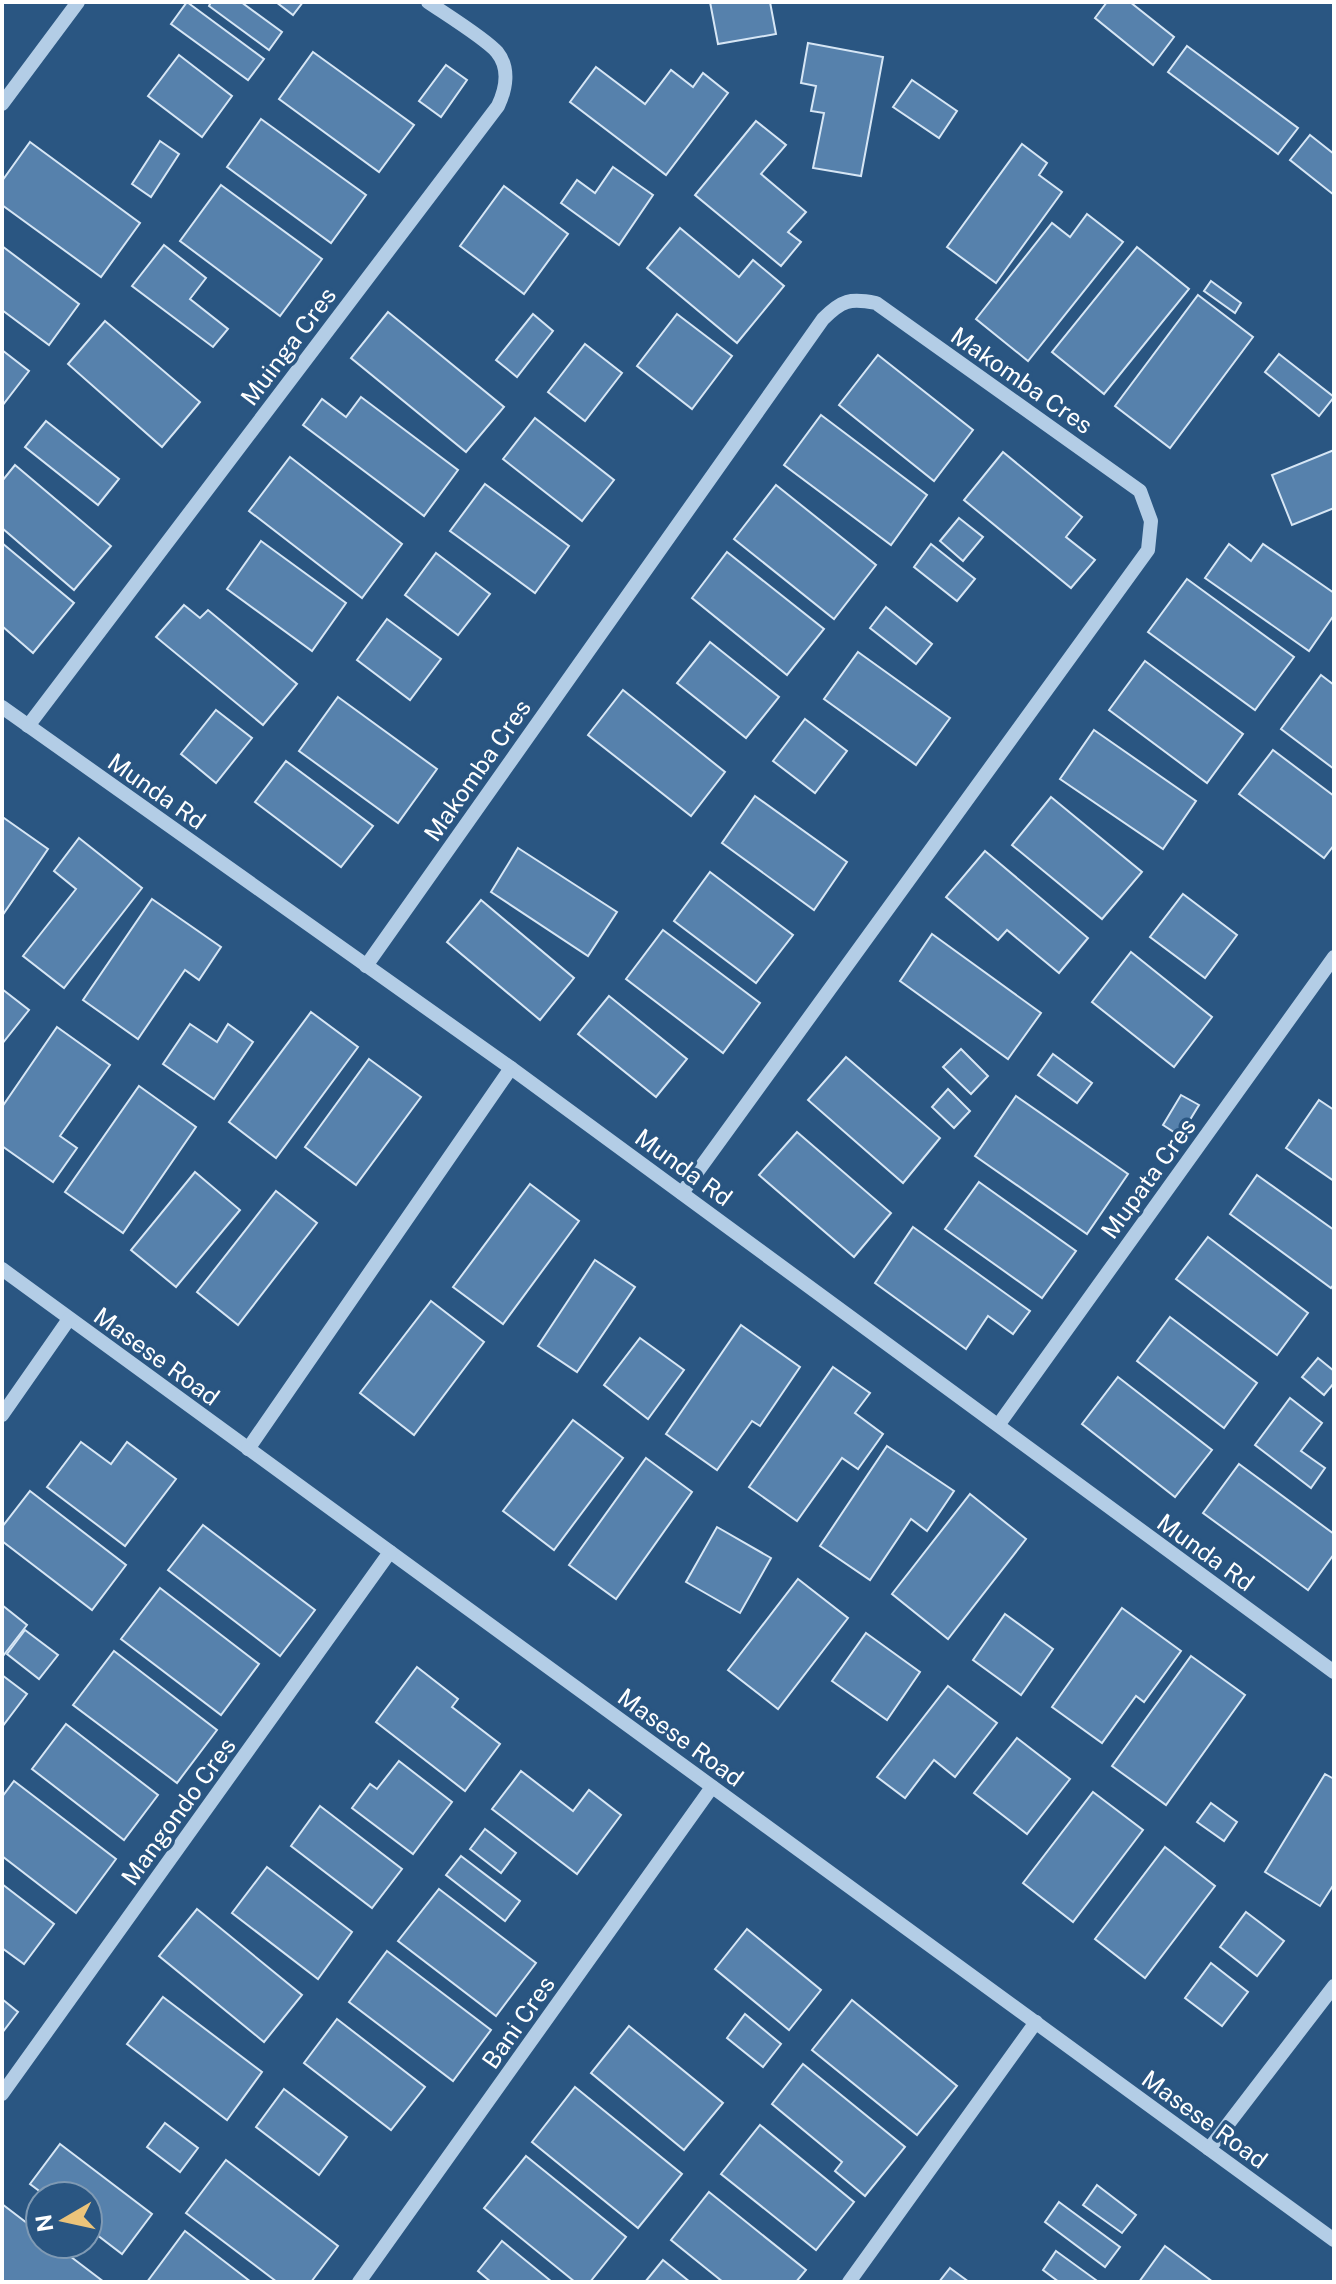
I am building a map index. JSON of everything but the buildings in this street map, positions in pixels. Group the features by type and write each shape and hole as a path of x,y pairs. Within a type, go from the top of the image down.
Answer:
{"street":[{"path":"2,104 78,2"},
{"name":"Muinga Cres","path":"28,726 498,106 505,91 505,69 497,51 428,2"},
{"name":"Makomba Cres","path":"366,966 835,306 854,299 876,303 1140,491 1151,521 1148,550 682,1193"},
{"name":"Munda Rd","path":"2,707 511,1068 1334,1672"},
{"name":"Mupata Cres","path":"999,1424 1334,957"},
{"path":"248,1449 511,1068"},
{"name":"Masese Road","path":"2,1269 1334,2240"},
{"path":"2,1415 69,1319"},
{"name":"Mangondo Cres","path":"2,2094 390,1552"},
{"name":"Bani Cres","path":"359,2282 712,1787"},
{"path":"1209,2149 1334,1986"},
{"path":"849,2282 1036,2022"}]}
